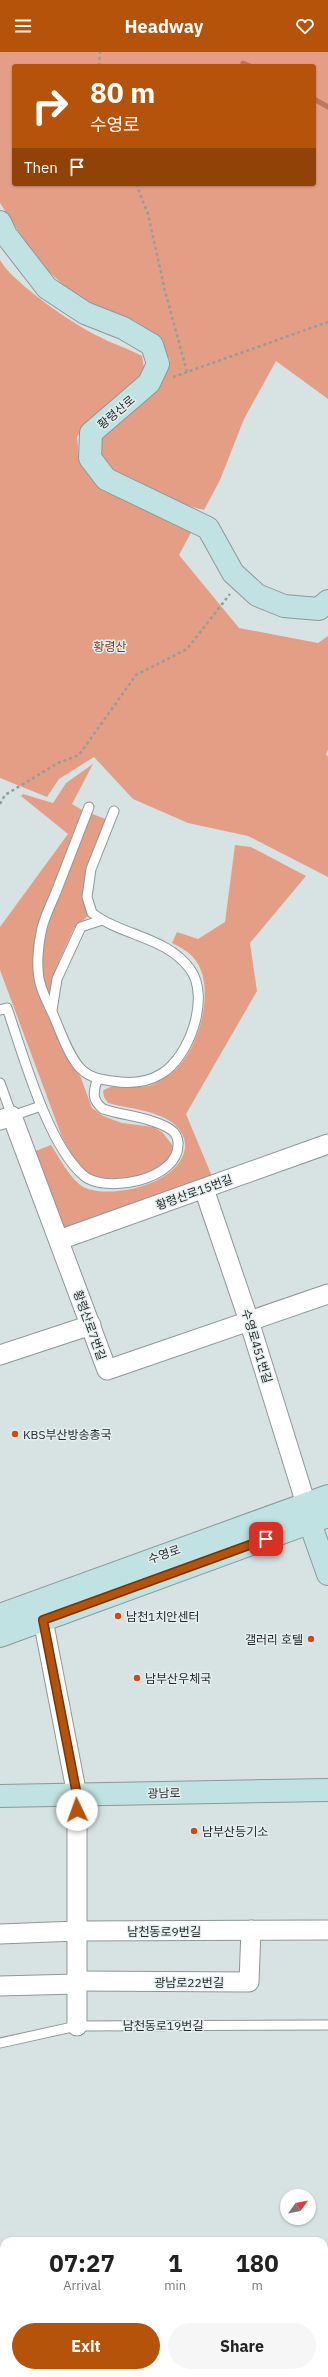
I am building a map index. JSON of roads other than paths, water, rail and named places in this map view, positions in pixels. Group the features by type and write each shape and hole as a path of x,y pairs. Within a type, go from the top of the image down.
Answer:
{"main road":[{"name":"황령산로","path":"0,222 6,235 47,288 85,313 123,328 152,345 158,364 150,383 91,433 90,458 106,479 208,528 233,573 257,595 284,606 319,609 328,601"},
{"name":"수영로","path":"0,1636 315,1515 328,1496"},
{"name":"수영로","path":"0,1614 315,1515"},
{"path":"315,1515 328,1574"},
{"name":"광남로","path":"0,1796 328,1790"}],"street":[{"name":"황령산로7번길","path":"6,1118 59,1240 107,1370 328,1294"},
{"name":"황령산로15번길","path":"59,1240 328,1144"},
{"name":"수영로451번길","path":"204,1189 315,1515"},
{"path":"0,1355 91,1326"},
{"path":"43,1620 77,1795 77,2026"},
{"name":"광남로22번길","path":"77,1983 249,1982 250,1930"},
{"name":"남천동로9번길","path":"0,1934 77,1931 328,1930"},
{"path":"0,1986 77,1983"}],"lane":[{"path":"89,807 42,929 38,957 40,982 66,1044 81,1069 97,1080 124,1083 144,1082 161,1074 176,1062 185,1048 193,1030 198,1008 197,984 191,970 176,954 157,943 124,931 92,913 87,897 91,869 114,811"},
{"path":"52,1011 57,980 81,927 102,920"},
{"path":"0,1010 7,1008 41,1106 62,1148 81,1174 89,1181 119,1184 153,1177 163,1172 173,1162 179,1149 178,1138 171,1129 152,1121 103,1109 97,1104 93,1094 97,1080"},
{"name":"황령산로7번길","path":"0,1083 6,1118"},
{"path":"6,1118 41,1106"},
{"name":"남천동로19번길","path":"0,2043 77,2026 328,2025"}],"waterway":[{"path":"316,100 328,107"}],"place":[{"name":"KBS부산방송총국","path":"15,1434"},
{"name":"남천1치안센터","path":"118,1616"},
{"name":"갤러리 호텔","path":"311,1639"},
{"name":"남부산우체국","path":"137,1678"},
{"name":"남부산등기소","path":"194,1831"}],"park label":[{"name":"황령산","path":"110,646"}]}
